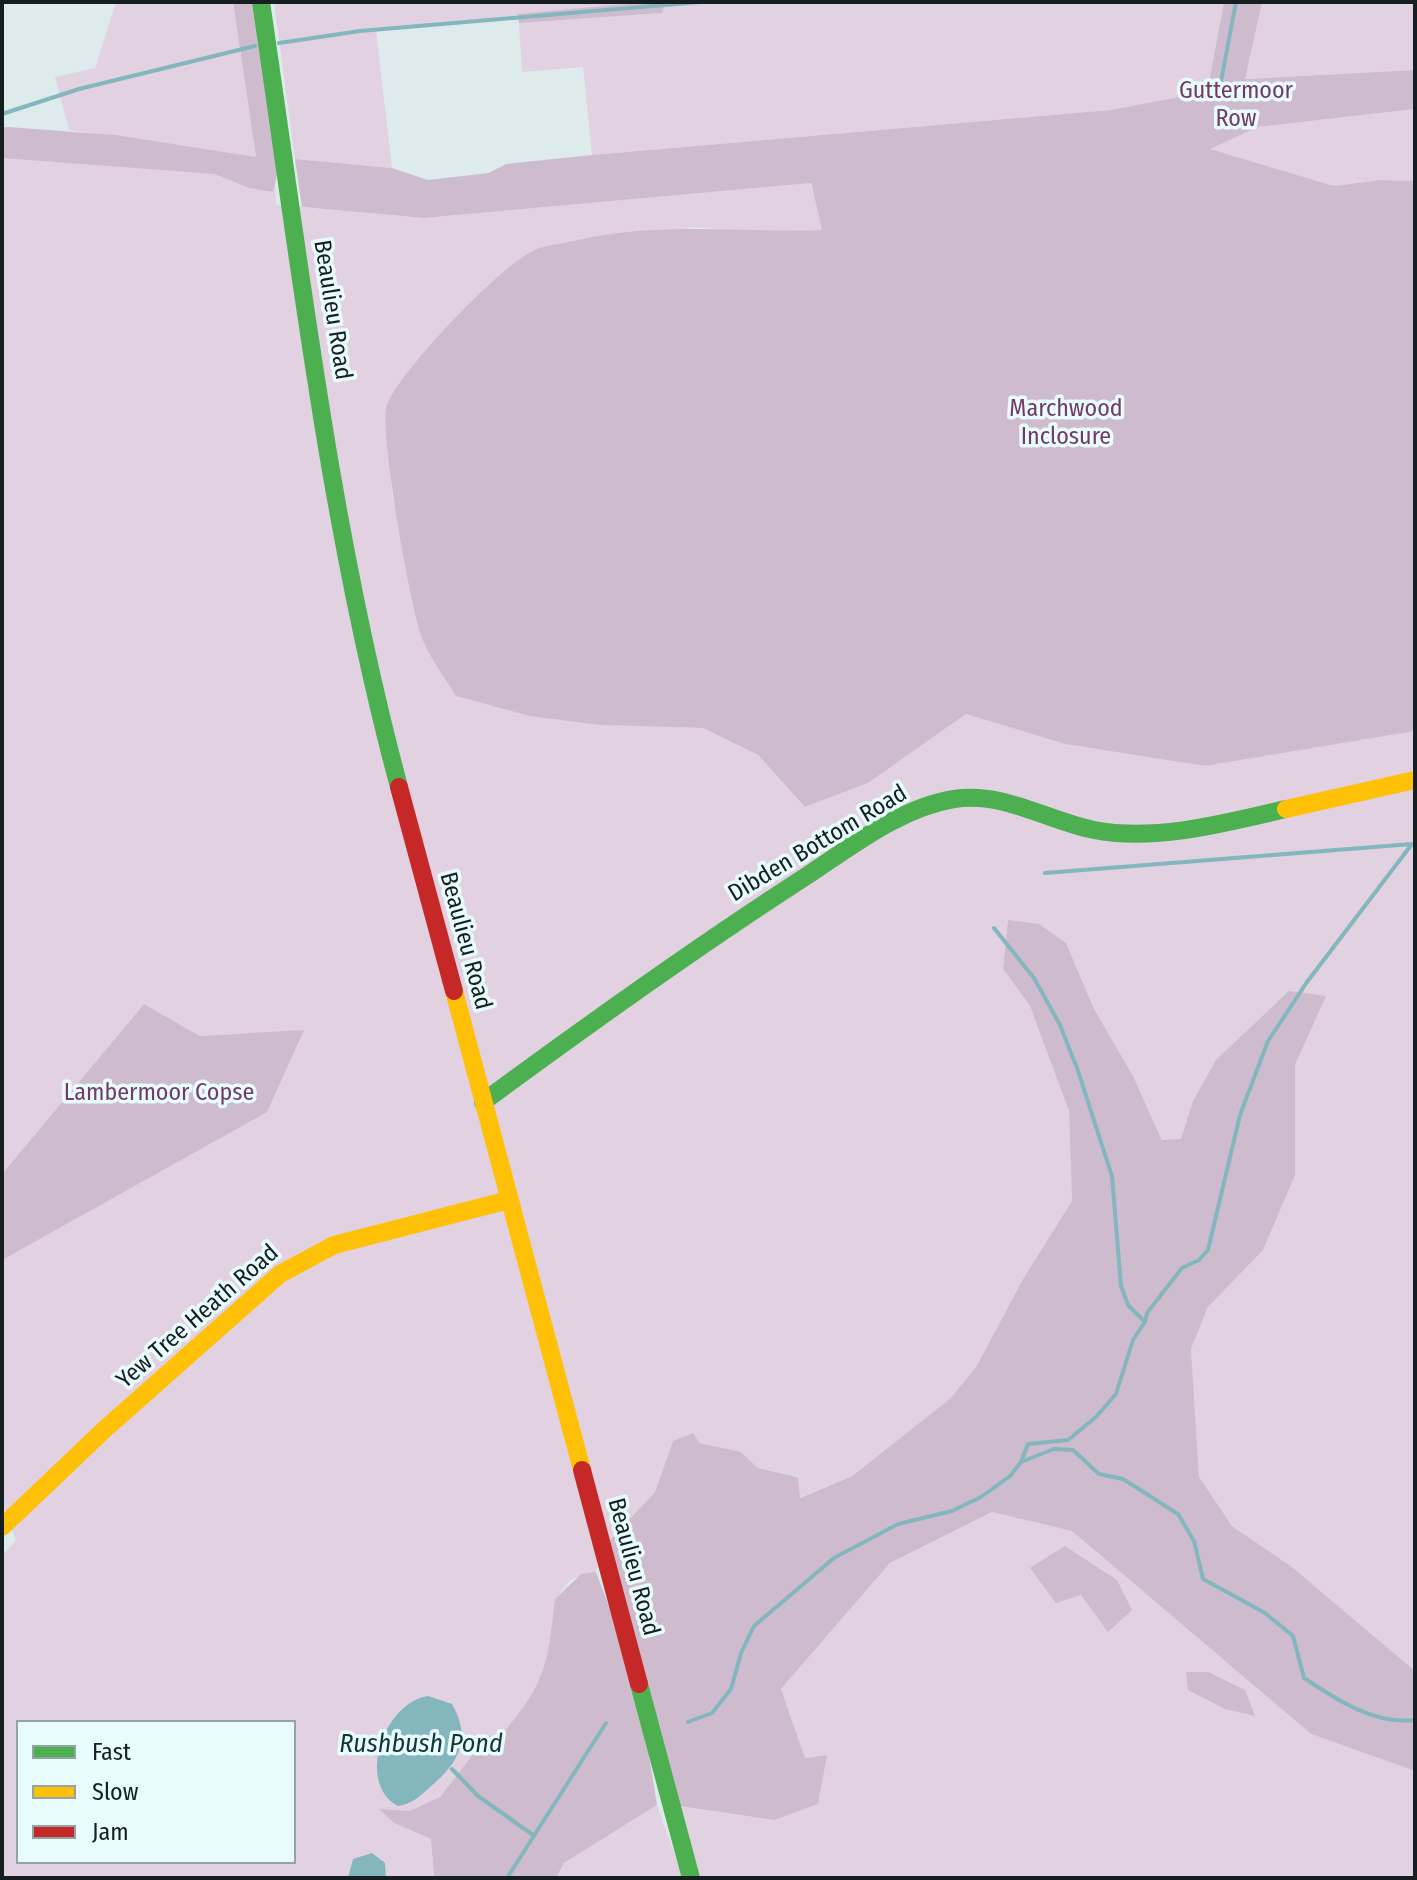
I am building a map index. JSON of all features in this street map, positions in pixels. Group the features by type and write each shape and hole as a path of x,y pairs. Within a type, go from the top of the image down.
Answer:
{"street":[{"name":"Beaulieu Road","path":"261,2 353,596 388,746 691,1878"},
{"name":"Dibden Bottom Road","path":"483,1102 739,919 858,843 928,805 958,798 998,801 1083,829 1148,833 1232,823 1415,780"},
{"name":"Yew Tree Heath Road","path":"2,1527 105,1429 280,1274 334,1245 509,1200"}],"shaded area":[{"path":"116,2 233,2 256,157 69,130 55,77 95,68"},
{"path":"274,2 646,2 376,30 392,168 295,159"},
{"path":"666,2 1224,2 1207,93 1110,110 592,155 583,67 522,72 519,23 661,13"},
{"path":"1262,2 1415,2 1415,70 1244,79"},
{"path":"1415,109 1415,181 1380,180 1334,186 1209,149 1258,127"},
{"path":"2,144 275,174 276,205 424,218 810,183 823,230 756,232 690,227 386,406 392,493 422,638 600,725 703,728 758,755 805,807 868,783 966,714 1065,744 1205,766 1415,731 1415,1671 1292,1567 1232,1526 1199,1478 1191,1349 1208,1307 1263,1249 1294,1176 1295,1065 1325,996 1180,1140 1162,1140 1133,1076 1093,1007 1008,920 1003,969 1031,1008 1069,1111 1072,1201 1023,1279 976,1367 952,1398 851,1476 799,1498 798,1476 758,1468 741,1452 673,1441 655,1492 608,1542 596,1572 579,1576 560,1593 545,1670 523,1709 502,1734 487,1736 440,1797 394,1823 431,1839 434,1878 2,1878 2,1556 16,1540 2,1503 2,1260 304,1031 200,1036 144,1004 2,1174"},
{"path":"992,1512 1072,1531 1311,1734 1415,1771 1415,1878 697,1878 679,1806 774,1820 826,1755 805,1758 781,1689 890,1563"},
{"path":"657,1805 683,1878 556,1878 564,1863"}],"green space":[{"path":"233,2 260,2 279,165 273,192 249,188 215,174 2,158 2,128 8,127 115,135 256,157"},
{"path":"666,2 662,13 519,23 518,14"},
{"name":"Marchwood Inclosure","path":"1224,2 1262,2 1245,79 1415,70 1415,109 1258,127 1210,149 1334,186 1380,180 1415,181 1415,731 1205,766 1065,744 966,714 868,783 805,807 758,755 703,728 600,725 530,716 456,696 422,638 411,593 397,519 385,420 387,405 396,389 452,321 498,277 533,251 637,231 822,230 811,183 424,218 302,207 295,159 392,168 428,180 489,173 506,164 592,155 1110,110 1207,92"},
{"path":"1008,920 1039,924 1066,943 1093,1007 1133,1076 1162,1140 1181,1139 1193,1101 1216,1060 1289,991 1326,996 1295,1065 1295,1175 1263,1250 1208,1307 1191,1349 1199,1477 1232,1526 1292,1567 1415,1671 1415,1771 1311,1734 1072,1531 992,1512 890,1563 781,1689 805,1758 827,1755 818,1804 774,1820 679,1806 608,1542 655,1492 673,1441 693,1433 699,1443 741,1452 758,1468 798,1477 800,1498 852,1476 951,1398 976,1367 1023,1279 1072,1201 1069,1111 1030,1006 1003,969"},
{"name":"Lambermoor Copse","path":"144,1004 200,1036 304,1030 267,1112 2,1260 2,1174"},
{"path":"1065,1546 1117,1580 1132,1610 1108,1632 1081,1595 1056,1603 1030,1568"},
{"path":"596,1572 627,1654 642,1712 657,1805 564,1863 556,1878 434,1878 431,1839 394,1823 379,1809 410,1811 440,1797 487,1736 502,1734 528,1701 542,1671 555,1599 581,1574"},
{"path":"1186,1672 1208,1672 1245,1690 1255,1716 1225,1709 1188,1690"}],"water":[{"name":"Rushbush Pond","path":"428,1696 452,1704 461,1728 459,1750 440,1778 416,1799 398,1806 385,1795 378,1780 377,1762 381,1744 399,1712 413,1701"},
{"path":"372,1853 385,1863 386,1878 348,1878 353,1859"}],"waterway":[{"path":"279,43 360,31 700,2"},
{"path":"1219,92 1236,2"},
{"path":"2,114 79,89 255,46"},
{"path":"994,928 1034,978 1060,1025 1077,1068 1112,1176 1121,1286 1128,1305 1145,1322 1147,1313 1182,1268 1199,1260 1208,1250 1240,1115 1268,1041 1307,982 1412,844 1045,873"},
{"path":"1021,1462 1028,1444 1068,1440 1096,1417 1116,1394 1133,1340 1145,1322"},
{"path":"688,1722 712,1713 731,1689 741,1653 754,1626 834,1558 898,1524 952,1511 981,1497 1010,1476 1021,1462 1054,1449 1073,1450 1099,1474 1123,1479 1178,1514 1194,1541 1203,1579 1265,1613 1293,1636 1304,1678 1371,1715 1400,1721 1415,1720"},
{"path":"507,1878 606,1723"},
{"path":"452,1769 478,1796 533,1835"}],"traffic: fast":[{"path":"261,2 335,495 375,690 399,787"},
{"path":"483,1102 723,931 858,842 914,811 954,799 990,799 1094,830 1141,834 1190,829 1286,809"},
{"path":"639,1684 691,1878"}],"traffic: slow":[{"path":"1286,809 1415,780"},
{"path":"454,991 582,1470"},
{"path":"2,1527 105,1429 280,1274 334,1245 509,1200"}],"traffic: jam":[{"path":"399,787 454,991"},
{"path":"582,1470 639,1684"}],"park label":[{"name":"Guttermoor Row","path":"1236,105"}]}
